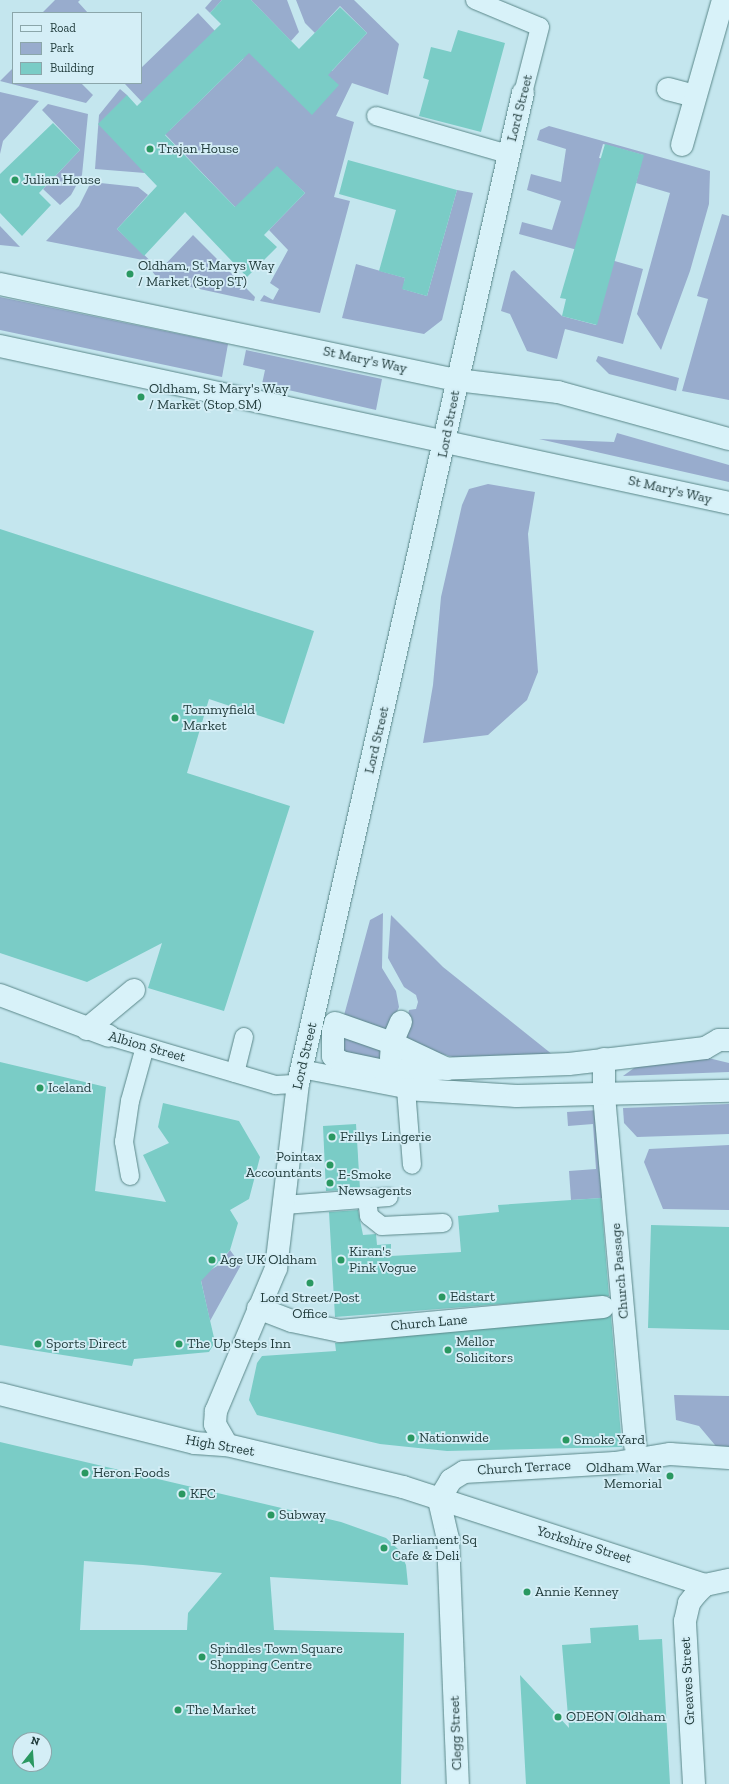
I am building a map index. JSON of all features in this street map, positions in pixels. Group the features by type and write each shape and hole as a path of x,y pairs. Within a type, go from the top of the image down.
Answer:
{"street":[{"path":"682,145 723,0"},
{"path":"668,89 695,96"},
{"name":"Lord Street","path":"227,1446 215,1424 216,1411 276,1268 300,1077 446,441 457,380 508,154 524,93"},
{"name":"St Mary's Way","path":"0,284 457,380 558,392 729,439"},
{"name":"St Mary's Way","path":"0,346 729,503"},
{"path":"87,1029 134,990"},
{"name":"Albion Street","path":"0,995 109,1036"},
{"path":"391,1071 392,1043 401,1022"},
{"path":"451,1071 392,1043 334,1026 333,1056 341,1062 391,1071 451,1071 566,1060 604,1059 705,1048 719,1040 729,1040"},
{"name":"Church Passage","path":"604,1059 604,1096 634,1446"},
{"path":"406,1089 517,1096 604,1096 729,1091"},
{"name":"Church Lane","path":"258,1308 292,1321 340,1331 603,1307"},
{"name":"High Street","path":"0,1394 196,1443 227,1446 403,1487 439,1500"},
{"name":"Church Terrace","path":"439,1500 451,1480 464,1472 614,1463 670,1454 729,1458"},
{"name":"Yorkshire Street","path":"439,1500 705,1585 729,1580"},
{"name":"Clegg Street","path":"439,1500 448,1539 455,1681 458,1784"},
{"name":"Greaves Street","path":"694,1784 685,1621 689,1603 705,1585"}],"lane":[{"name":"Lord Street","path":"475,0 540,27 524,93"},
{"path":"376,116 508,154"},
{"name":"Albion Street","path":"109,1036 276,1085 300,1077 406,1089"},
{"path":"235,1073 244,1037"},
{"path":"130,1176 124,1142 130,1101 145,1047"},
{"path":"406,1089 412,1165"},
{"path":"284,1206 390,1197"},
{"path":"367,1199 369,1216 382,1226 443,1223"}],"green space":[{"path":"55,0 80,0 78,2 87,12 43,12"},
{"path":"212,0 222,0 210,13 205,8"},
{"path":"251,0 287,0 299,32 291,41"},
{"path":"296,0 354,0 399,44 388,95 352,83 336,116 354,122 334,197 350,201 320,313 260,301 264,295 273,300 279,289 270,283 288,250 269,230 305,193 277,167 238,210 162,131 170,130 243,59 246,50 332,71 367,33 340,6 315,33 305,23"},
{"path":"198,13 215,31 142,102 125,84 142,84 142,67"},
{"path":"12,69 12,84 82,84 93,95 86,103 0,81"},
{"path":"120,89 127,95 145,173 95,169 99,115"},
{"path":"0,92 39,101 3,141 0,154"},
{"path":"48,104 88,114 82,175 71,195 60,205 43,189 80,150 42,110"},
{"path":"549,126 710,171 709,204 690,271 661,350 637,314 670,193 636,183 643,155 603,144 599,158 605,159 581,251 519,234 522,222 552,230 561,201 527,190 531,174 561,182 566,149 537,140 540,130"},
{"path":"91,182 138,187 148,195 117,229 160,270 193,235 255,297 254,301 159,280 143,260 46,241 79,206"},
{"path":"457,190 473,193 442,320 424,334 342,318 356,264 405,278 403,289 427,296"},
{"path":"722,214 729,216 729,400 682,391 708,299 697,296"},
{"path":"0,226 20,247 0,245"},
{"path":"611,260 643,269 623,344 565,329 557,359 527,351 510,314 501,311 511,272 514,270 562,316 596,325"},
{"path":"0,297 228,344 222,377 0,330"},
{"path":"246,350 382,379 376,410 262,384 265,370 243,365"},
{"path":"598,356 679,378 676,391 609,374 596,361"},
{"path":"617,433 729,465 729,482 539,439 614,442"},
{"path":"488,484 535,492 528,534 538,672 527,700 488,735 423,743 433,685 441,597 462,505 469,489"},
{"path":"383,913 382,968 396,991 399,1007 387,1035 343,1019 370,920"},
{"path":"391,915 443,967 558,1059 456,1058 402,1043 409,1010 416,1009 418,1002 416,995 404,987 388,958"},
{"path":"341,1032 386,1047 385,1064 349,1058 339,1046"},
{"path":"700,1056 729,1063 729,1072 623,1076 641,1063"},
{"path":"729,1104 729,1134 637,1137 624,1123 623,1108"},
{"path":"599,1110 603,1198 571,1200 569,1171 596,1169 593,1124 568,1126 567,1112"},
{"path":"729,1145 729,1210 663,1209 644,1162 649,1149"},
{"path":"230,1250 241,1265 210,1321 200,1276 219,1265"},
{"path":"674,1395 729,1396 729,1450 720,1451 699,1426 676,1420"}],"building":[{"name":"Trajan House","path":"222,0 251,0 299,49 340,7 367,33 328,75 339,85 312,115 249,53 165,135 235,207 277,166 305,193 264,235 277,247 247,277 185,212 144,256 117,229 157,186 98,124 127,95 137,106 221,24 210,13"},
{"path":"458,30 505,43 481,132 419,116 429,80 423,78 431,47 451,52"},
{"name":"Julian House","path":"53,123 80,150 39,193 51,205 22,236 0,213 0,174"},
{"path":"605,144 644,155 597,325 562,316 566,299 560,298"},
{"path":"348,160 457,190 427,296 402,289 405,278 379,271 396,210 339,194"},
{"path":"0,529 314,631 284,724 209,699 187,773 290,806 224,1011 148,988 162,943 87,982 0,953"},
{"path":"0,1062 106,1087 95,1191 166,1202 143,1155 169,1143 158,1127 163,1103 239,1121 260,1157 249,1199 230,1210 238,1223 230,1250 201,1281 215,1342 209,1352 134,1359 132,1366 0,1345"},
{"path":"356,1124 360,1189 326,1191 323,1126"},
{"path":"601,1198 609,1296 335,1317 329,1212 358,1210 363,1235 376,1234 377,1245 391,1244 391,1256 461,1252 458,1216 499,1212 498,1205"},
{"path":"651,1225 729,1227 729,1330 648,1328"},
{"path":"611,1316 622,1447 447,1451 380,1444 257,1415 249,1400 257,1363 262,1356 336,1351 335,1343"},
{"name":"Spindles Town Square Shopping Centre","path":"0,1442 341,1522 386,1538 399,1550 406,1565 408,1585 270,1577 274,1630 404,1633 401,1784 0,1784","holes":["84,1561 222,1573 188,1613 187,1630 80,1630"]},
{"path":"638,1625 639,1640 662,1639 670,1784 526,1784 520,1675 569,1728 562,1645 591,1643 590,1628"}],"place":[{"name":"Trajan House","path":"150,149"},
{"name":"Julian House","path":"15,180"},
{"name":"Oldham, St Marys Way / Market (Stop ST)","path":"130,274"},
{"name":"Oldham, St Mary's Way / Market (Stop SM)","path":"141,397"},
{"name":"Tommyfield Market","path":"175,718"},
{"name":"Iceland","path":"40,1088"},
{"name":"Frillys Lingerie","path":"332,1137"},
{"name":"Pointax Accountants","path":"330,1165"},
{"name":"E-Smoke Newsagents","path":"330,1183"},
{"name":"Age UK Oldham","path":"212,1260"},
{"name":"Kiran's Pink Vogue","path":"341,1260"},
{"name":"Lord Street/Post Office","path":"310,1283"},
{"name":"Edstart","path":"442,1297"},
{"name":"Sports Direct","path":"38,1344"},
{"name":"The Up Steps Inn","path":"179,1344"},
{"name":"Mellor Solicitors","path":"448,1350"},
{"name":"Nationwide","path":"411,1438"},
{"name":"Smoke Yard","path":"566,1440"},
{"name":"Heron Foods","path":"85,1473"},
{"name":"Oldham War Memorial","path":"670,1476"},
{"name":"KFC","path":"182,1494"},
{"name":"Subway","path":"271,1515"},
{"name":"Parliament Sq Cafe & Deli","path":"384,1548"},
{"name":"Annie Kenney","path":"527,1592"},
{"name":"Spindles Town Square Shopping Centre","path":"202,1657"},
{"name":"The Market","path":"178,1710"},
{"name":"ODEON Oldham","path":"558,1717"}]}
